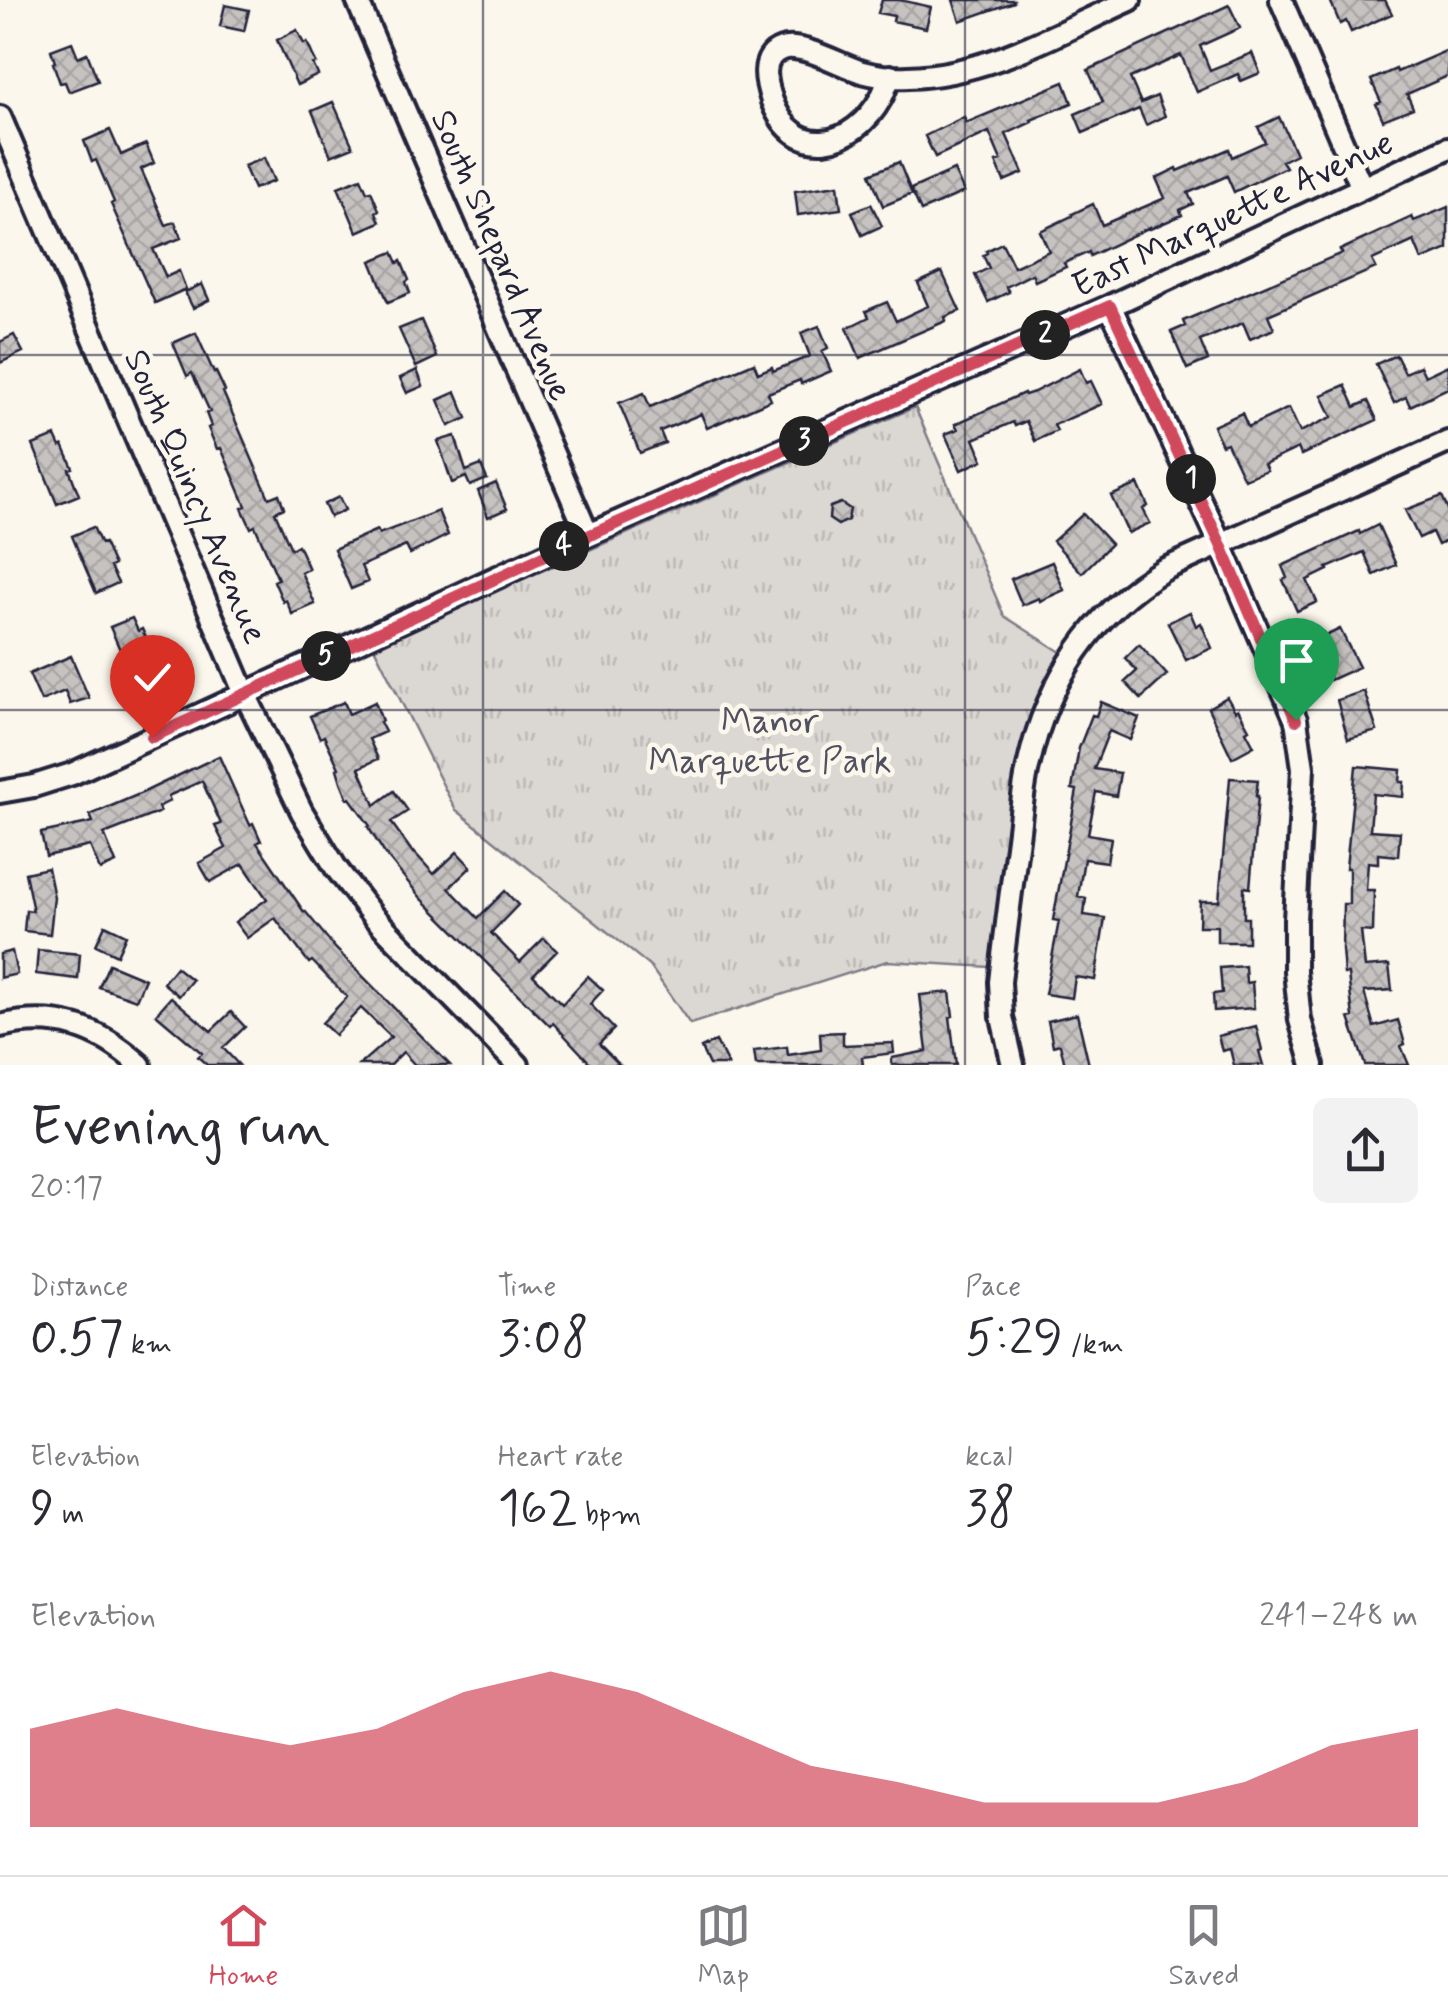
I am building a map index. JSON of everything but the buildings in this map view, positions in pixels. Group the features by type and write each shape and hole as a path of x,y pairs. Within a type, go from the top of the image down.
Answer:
{"street":[{"name":"South Shepard Avenue","path":"358,0 588,536"},
{"path":"890,76 881,98 859,125 827,142 808,140 783,124 765,76 771,56 793,47 857,71 908,77 946,74 984,65 1130,0"},
{"path":"1281,0 1362,188"},
{"name":"South Quincy Avenue","path":"0,116 245,694 302,812 336,868 372,915 518,1065"},
{"name":"East Marquette Avenue","path":"0,792 72,774 588,536 1110,306 1448,148"},
{"path":"1110,306 1220,543 1296,720 1303,768 1295,971 1300,1020 1313,1065"},
{"path":"1014,1065 1002,1017 1000,982 1028,765 1054,689 1080,644 1143,581 1165,568 1448,442"},
{"path":"0,1026 23,1020 66,1024 102,1036 140,1065"}],"green space":[{"name":"Manor Marquette Park","path":"915,407 1004,616 1064,654 1041,697 1020,765 990,967 887,961 690,1024 650,966 455,809 373,645"}],"route":[{"path":"152,737 588,536 1110,306 1220,543 1296,720"}]}
